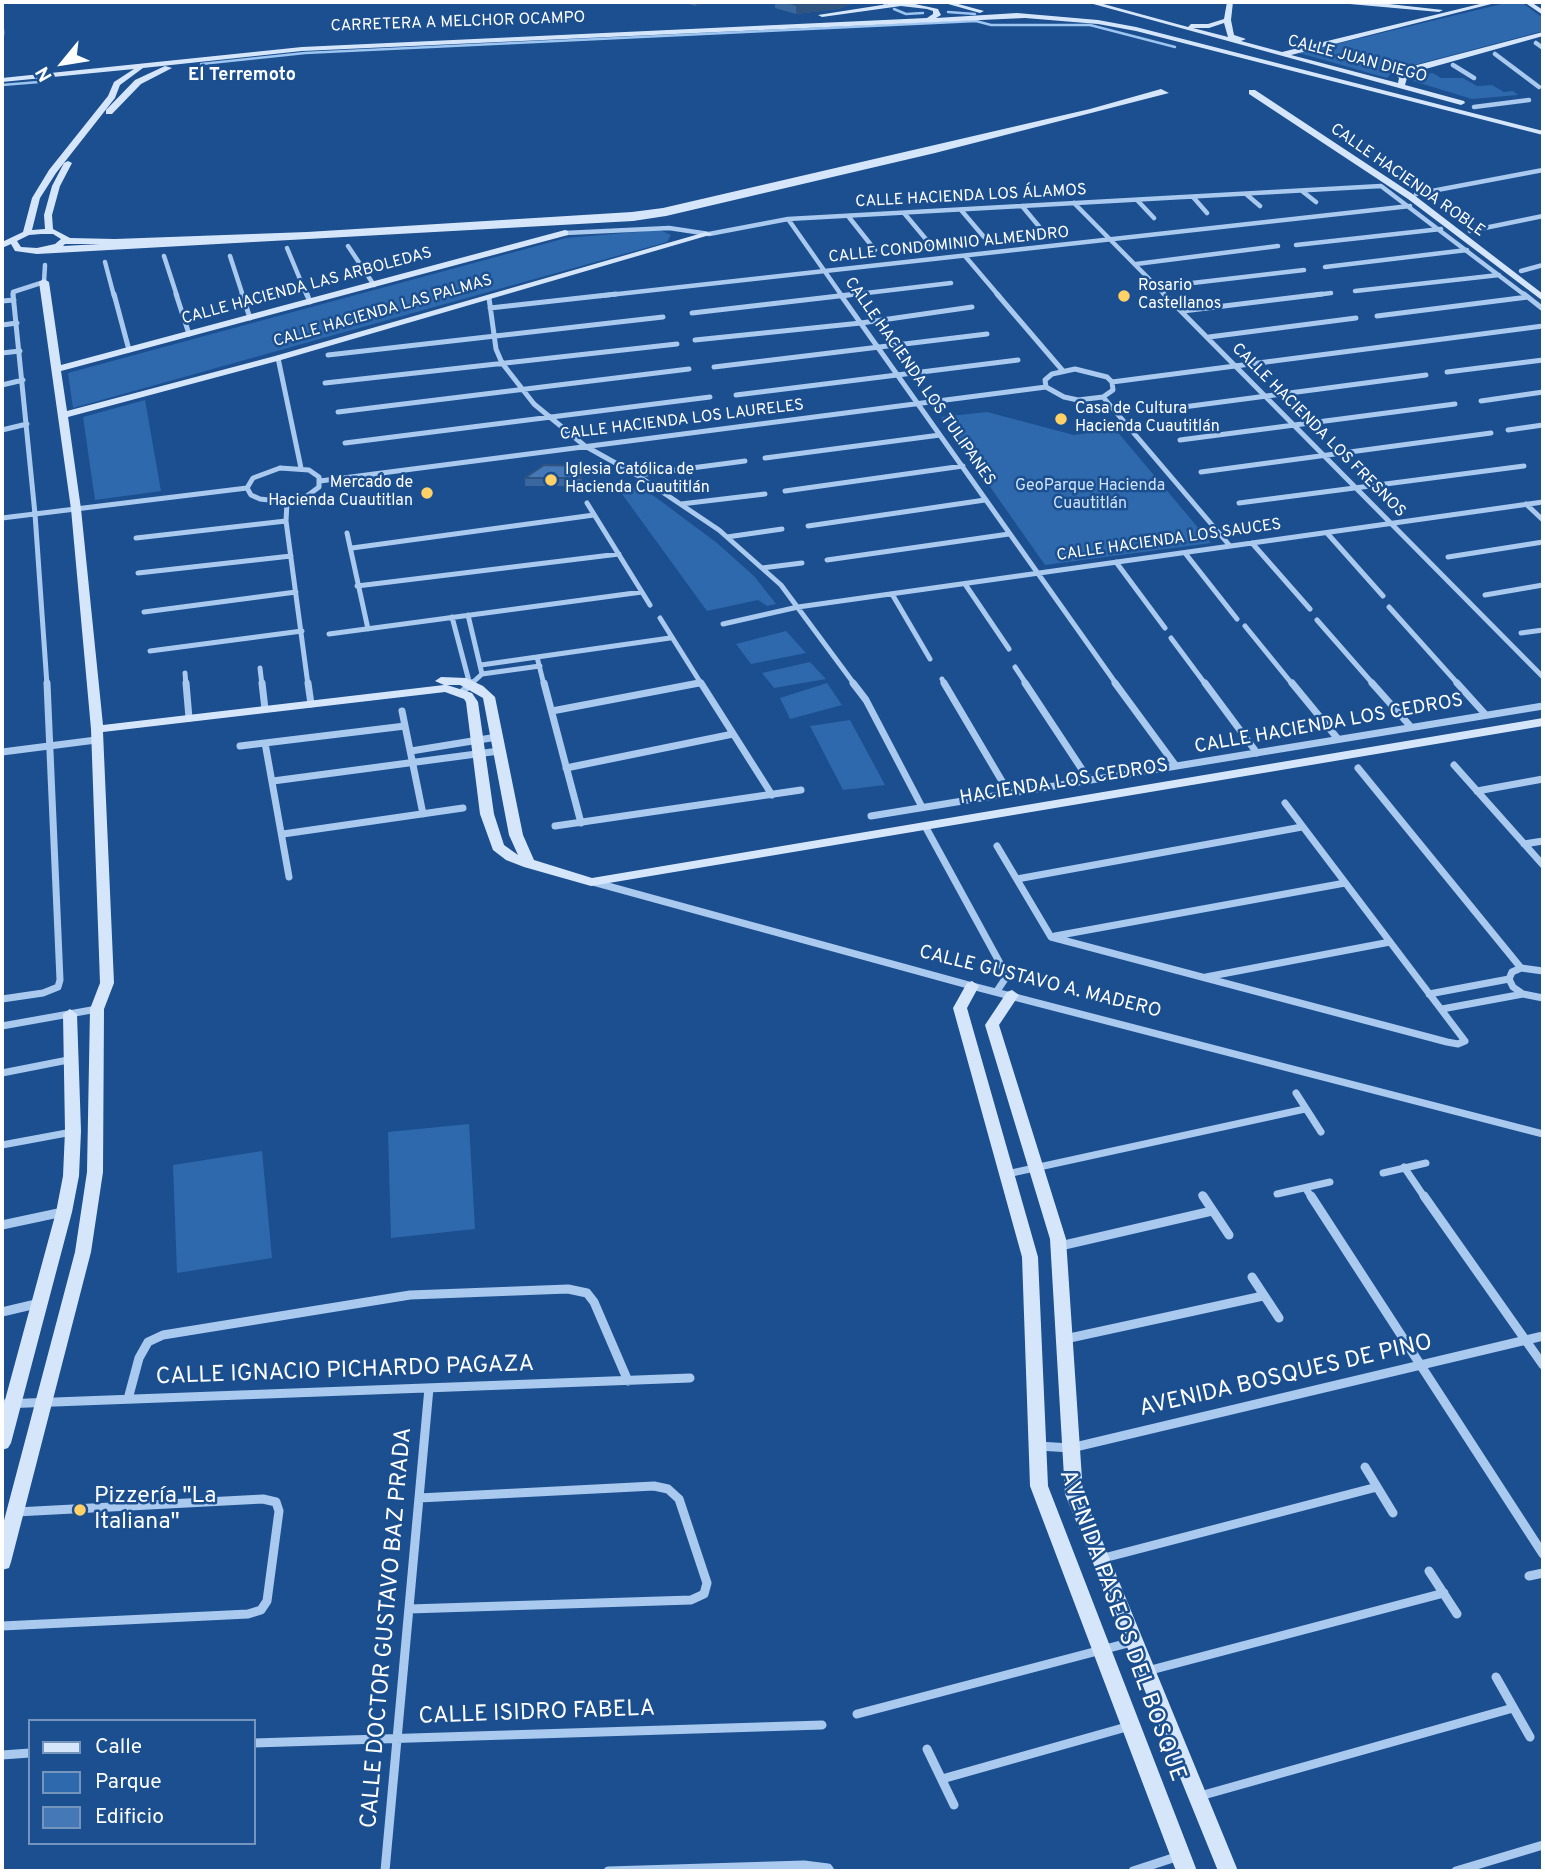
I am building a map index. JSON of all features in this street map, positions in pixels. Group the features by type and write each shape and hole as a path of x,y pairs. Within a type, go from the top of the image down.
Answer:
{"main road":[{"name":"CARRETERA A MELCHOR OCAMPO","path":"2,80 56,71 304,44 690,27 818,16 915,2"},
{"path":"944,2 987,12 1024,16"},
{"path":"971,2 974,7 987,12"},
{"path":"1089,2 1162,22 1202,27 1227,20"},
{"path":"1230,2 1227,20 1231,37 1279,51 1496,2"},
{"path":"1309,2 1343,2"},
{"path":"1350,2 1439,10"},
{"path":"1279,51 1471,2"},
{"path":"1527,2 1543,13"},
{"path":"898,4 918,5 936,10 937,15 917,19"},
{"name":"CARRETERA A MELCHOR OCAMPO","path":"178,63 328,47 1024,16"},
{"name":"CALLE JUAN DIEGO","path":"1024,16 1098,22 1136,29 1543,133"},
{"path":"1136,29 1149,27 1153,20"},
{"name":"CALLE JUAN DIEGO","path":"1162,22 1279,51 1296,59 1402,81 1458,102 1543,127"},
{"path":"1541,44 1453,65 1402,81 1400,75 1405,71 1543,34"},
{"path":"2,252 15,245 27,233 33,207 44,185 117,84 142,66 304,44"},
{"path":"2,80 97,75 142,66 178,63"},
{"path":"48,231 50,206 63,172 96,125 138,82 178,63"},
{"path":"56,71 128,76 138,82"},
{"path":"108,81 115,90"},
{"path":"2,245 45,250 633,218 666,213 935,151 1165,93 1161,91 1092,111 717,198 632,215 307,235 115,242 65,241 45,250"},
{"name":"CALLE HACIENDA ROBLE","path":"1543,287 1416,194 1257,91 1411,197 1543,298"},
{"path":"1426,104 1441,102 1443,97"},
{"path":"1446,108 1447,104 1458,102"},
{"path":"27,233 48,231 64,235 65,241"},
{"name":"CALLE HACIENDA LAS ARBOLEDAS","path":"57,369 565,233"},
{"name":"CALLE HACIENDA LAS PALMAS","path":"64,415 490,303 709,234"},
{"path":"2,1562 83,1252 95,1172 97,1009 107,984 97,734 76,509 44,282"},
{"path":"97,734 189,718 311,704 451,679 489,697 516,835 529,864"},
{"name":"CALLE GUSTAVO A. MADERO","path":"466,688 472,702 487,814 498,847 505,855 591,882"},
{"name":"HACIENDA LOS CEDROS","path":"591,882 1543,722"},
{"name":"AVENIDA PASEOS DEL BOSQUE","path":"972,986 960,1008 1030,1257 1039,1486 1184,1864"},
{"name":"AVENIDA PASEOS DEL BOSQUE","path":"1005,993 992,1025 1059,1246 1073,1494 1228,1871"},
{"path":"2,1443 7,1404 40,1303 71,1176 73,1059 70,1014"}],"street":[{"path":"1496,54 1539,87"},
{"path":"1453,65 1474,78"},
{"path":"1474,107 1529,100"},
{"path":"1416,194 1543,170"},
{"name":"CALLE HACIENDA LOS ÁLAMOS","path":"565,233 669,228 709,234 788,219 1381,187"},
{"name":"CALLE HACIENDA ROBLE","path":"1381,187 1441,229 1543,309"},
{"path":"1301,191 1316,202"},
{"path":"1246,194 1260,206"},
{"path":"1193,197 1207,213"},
{"path":"1137,200 1154,218"},
{"name":"CALLE HACIENDA LOS FRESNOS","path":"1074,203 1543,677"},
{"path":"1022,206 1042,230"},
{"name":"CALLE CONDOMINIO ALMENDRO","path":"490,303 824,272 1410,206"},
{"path":"961,210 984,237"},
{"path":"904,213 930,244"},
{"path":"848,216 875,250"},
{"path":"1470,232 1543,216"},
{"name":"CALLE HACIENDA LOS TULIPANES","path":"788,219 1036,574 1176,766"},
{"path":"1296,245 1441,229"},
{"path":"348,246 374,285"},
{"path":"1136,264 1278,246"},
{"path":"287,247 310,302"},
{"path":"1325,267 1467,250"},
{"path":"164,256 189,334"},
{"path":"230,256 250,318"},
{"path":"965,256 1063,370"},
{"path":"105,262 129,351"},
{"path":"2,999 43,993 58,987 60,980 51,745 35,514 13,292 44,282 46,265"},
{"path":"1521,271 1543,265"},
{"path":"1158,287 1304,270"},
{"path":"1355,291 1499,275"},
{"path":"692,313 951,284"},
{"path":"1182,311 1331,293"},
{"path":"1377,316 1528,297"},
{"path":"2,301 14,300"},
{"path":"490,303 494,335 502,363 522,390 550,419 585,446 637,475 727,537 781,585 866,700 922,807"},
{"path":"695,340 861,323 972,307"},
{"path":"328,355 663,317"},
{"path":"1209,337 1356,318"},
{"path":"2,325 17,323"},
{"path":"1112,382 1113,390 1103,397 1091,399 1064,397 1046,387 1045,380 1063,370 1098,373 1112,382 1543,326"},
{"path":"713,367 987,334"},
{"path":"325,383 677,344"},
{"path":"2,353 20,351"},
{"path":"278,358 301,468"},
{"path":"736,395 1018,360"},
{"path":"1447,372 1543,360"},
{"path":"338,412 689,369"},
{"path":"1153,411 1426,374"},
{"path":"2,386 23,380"},
{"name":"CALLE HACIENDA LOS LAURELES","path":"320,481 1046,387"},
{"path":"1481,401 1543,391"},
{"path":"345,443 710,397"},
{"path":"1103,397 1230,546"},
{"path":"1180,440 1455,404"},
{"path":"2,430 27,424"},
{"path":"1508,430 1543,425"},
{"path":"1201,472 1491,433"},
{"path":"765,458 940,435"},
{"path":"637,475 746,461"},
{"path":"785,491 962,466"},
{"path":"1239,503 1524,466"},
{"path":"301,468 315,473 320,481 315,492 287,502 260,499 251,495 247,488 253,478 269,470 301,468"},
{"path":"2,519 247,488"},
{"path":"681,504 765,494"},
{"path":"808,526 985,500"},
{"path":"287,502 286,521 311,704"},
{"name":"CALLE HACIENDA LOS SAUCES","path":"723,624 798,607 1543,502"},
{"path":"587,503 650,605"},
{"path":"1526,504 1543,520"},
{"path":"352,548 594,516"},
{"path":"136,538 286,521"},
{"path":"727,537 782,528"},
{"path":"347,533 368,629"},
{"path":"1327,533 1383,596"},
{"path":"827,560 1009,534"},
{"path":"1448,557 1543,542"},
{"path":"1252,543 1310,609"},
{"path":"1185,553 1237,619"},
{"path":"358,586 619,554"},
{"path":"138,573 291,556"},
{"path":"1116,562 1165,628"},
{"path":"762,568 802,563"},
{"path":"965,584 1009,649"},
{"path":"1485,595 1543,585"},
{"path":"144,612 296,592"},
{"path":"329,634 642,592"},
{"path":"892,594 930,659"},
{"path":"1389,607 1485,714"},
{"path":"468,615 482,674"},
{"path":"452,617 462,654 466,688"},
{"path":"660,618 670,638 772,795"},
{"path":"1317,620 1411,727"},
{"path":"1245,626 1338,739"},
{"path":"1521,633 1543,629"},
{"path":"150,651 302,631"},
{"path":"481,665 670,638"},
{"path":"1171,638 1256,753"},
{"path":"537,657 581,823"},
{"path":"466,688 482,674 540,666"},
{"path":"1015,667 1089,780"},
{"path":"260,668 265,709"},
{"path":"185,673 189,718"},
{"path":"942,678 1009,793"},
{"path":"552,711 699,683"},
{"name":"CALLE HACIENDA LOS CEDROS","path":"871,816 1543,706"},
{"path":"402,710 423,814"},
{"path":"240,746 405,726"},
{"path":"2,751 51,745 97,734"},
{"path":"566,768 733,734"},
{"path":"411,751 496,737"},
{"path":"265,743 274,781 289,877"},
{"path":"274,781 499,751"},
{"path":"1454,765 1543,865"},
{"path":"1358,768 1521,968"},
{"path":"1477,791 1543,779"},
{"path":"555,826 801,790"},
{"path":"997,846 1051,937 1447,1042 1458,1044 1465,1041 1284,803"},
{"path":"283,834 463,808"},
{"path":"925,825 1007,976 1005,993"},
{"path":"1017,879 1302,827"},
{"path":"1524,844 1543,841"},
{"name":"CALLE GUSTAVO A. MADERO","path":"591,882 972,986 1543,1134"},
{"path":"1051,937 1345,883"},
{"path":"1202,978 1390,942"},
{"path":"1522,994 1513,987 1509,979 1512,972 1521,968 1543,971"},
{"path":"1429,993 1509,979"},
{"path":"1442,1009 1522,994 1543,998"},
{"path":"2,1026 97,1009"},
{"path":"2,1073 73,1059"},
{"path":"1296,1093 1321,1132"},
{"path":"1007,1174 1305,1109"},
{"path":"2,1145 73,1131"},
{"path":"1382,1173 1426,1163"},
{"path":"1404,1167 1543,1365"},
{"path":"1277,1195 1329,1182"},
{"path":"1306,1189 1543,1554"},
{"path":"1202,1195 1229,1236"},
{"path":"1059,1246 1212,1211"},
{"path":"2,1225 64,1212"},
{"path":"1252,1277 1279,1318"},
{"path":"128,1399 139,1358 148,1342 163,1335 410,1295 568,1289 587,1293 594,1302 628,1381"},
{"path":"1064,1339 1263,1296"},
{"path":"2,1312 40,1303"},
{"name":"AVENIDA BOSQUES DE PINO","path":"1037,1446 1072,1448 1543,1336"},
{"name":"CALLE IGNACIO PICHARDO PAGAZA","path":"7,1404 690,1378"},
{"name":"CALLE DOCTOR GUSTAVO BAZ PRADA","path":"385,1871 429,1388"},
{"path":"1365,1467 1393,1513"},
{"path":"409,1609 691,1600 704,1594 707,1583 679,1499 668,1489 654,1486 419,1498"},
{"path":"1098,1559 1377,1487"},
{"path":"2,1626 248,1614 261,1610 267,1601 279,1511 276,1502 263,1499 16,1512"},
{"path":"1429,1571 1457,1614"},
{"path":"1529,1576 1543,1573"},
{"path":"1145,1672 1444,1593"},
{"path":"857,1714 1133,1642"},
{"path":"1496,1677 1530,1737"},
{"path":"1199,1797 1513,1707"},
{"name":"CALLE ISIDRO FABELA","path":"256,1743 822,1725"},
{"path":"942,1779 1131,1726"},
{"path":"927,1749 954,1805"},
{"path":"2,1755 28,1753"},
{"path":"1456,1871 1543,1845"},
{"path":"1133,1871 1184,1864"},
{"path":"608,1871 804,1865 828,1868 830,1871"}],"green space":[{"path":"1510,2 1521,2 1543,18 1543,31 1395,70 1387,78 1299,53"},
{"path":"1433,73 1441,78 1463,78 1477,86 1492,85 1504,92 1513,91 1518,95 1472,99 1413,81 1421,75"},
{"path":"660,230 671,235 667,242 73,408 68,373 566,238"},
{"path":"145,400 161,491 95,500 83,417"},
{"name":"GeoParque Hacienda Cuautitlán","path":"987,412 1074,435 1115,429 1211,543 1045,565 941,417"},
{"path":"636,486 654,496 717,543 754,576 776,604 767,606 758,600 707,611 622,494"},
{"path":"786,631 806,653 751,664 736,644"},
{"path":"810,662 826,679 774,688 762,673"},
{"path":"827,683 842,705 790,719 780,698"},
{"path":"850,720 885,785 843,790 810,726"},
{"path":"469,1124 475,1229 391,1238 388,1132"},
{"path":"262,1151 272,1258 177,1273 173,1165"}],"building":[{"path":"786,2 822,2 796,5"},
{"path":"544,465 581,466 581,478 525,478"}],"waterway":[{"path":"894,9 906,14 923,13"},
{"path":"948,12 975,14"},
{"path":"201,64 305,53 976,21 991,25 1090,25 1175,47"},
{"path":"2,85 39,82"}],"place":[{"name":"Rosario Castellanos","path":"1124,296"},
{"name":"Casa de Cultura Hacienda Cuautitlán","path":"1061,419"},
{"name":"Iglesia Católica de Hacienda Cuautitlán","path":"551,480"},
{"name":"Mercado de Hacienda Cuautitlan","path":"427,493"},
{"name":"Pizzería \"La Italiana\"","path":"80,1510"}],"district":[{"name":"El Terremoto","path":"242,76"}]}
